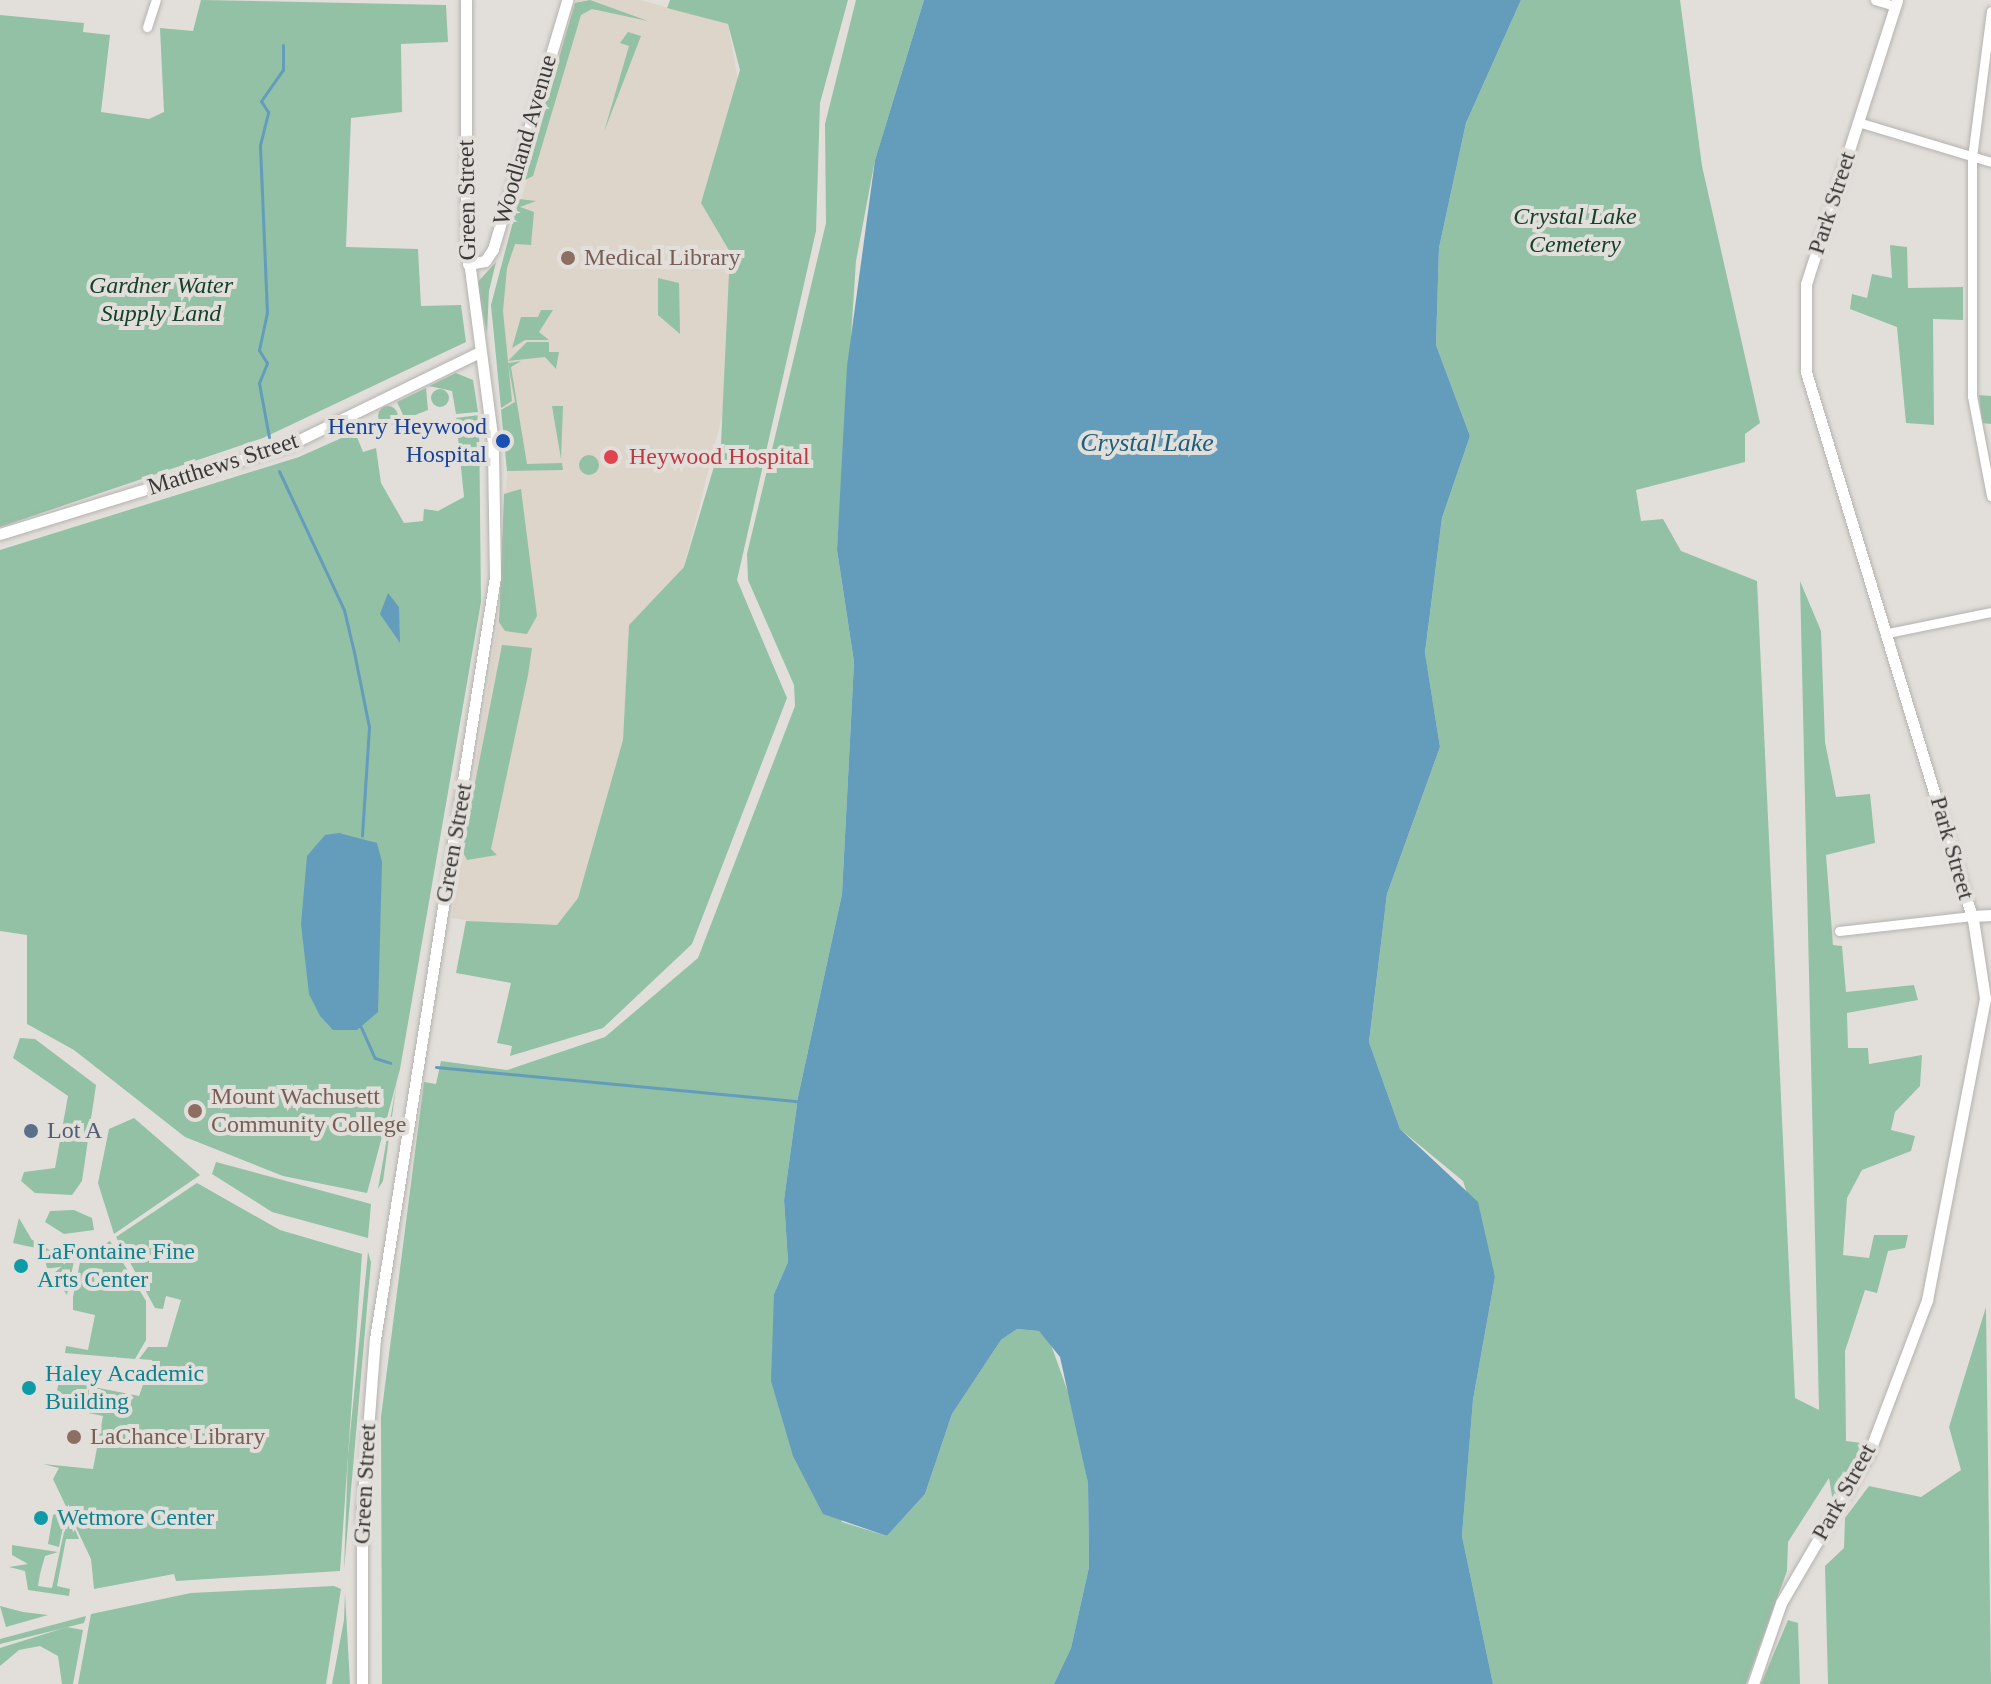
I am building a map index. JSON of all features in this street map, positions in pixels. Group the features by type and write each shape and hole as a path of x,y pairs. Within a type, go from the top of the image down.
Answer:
{"street":[{"path":"147,27 156,0"},
{"name":"Green Street","path":"362,1684 362,1510 375,1339 495,577 494,460 468,264 466,0"},
{"name":"Woodland Avenue","path":"468,264 485,261 493,249 567,0"},
{"path":"1875,0 1896,3"},
{"name":"Park Street","path":"1753,1684 1781,1603 1869,1453 1934,1278 1985,998 1972,916 1888,633 1812,414 1804,348 1806,284 1896,3"},
{"path":"1991,11 1972,157 1973,413 1991,496"},
{"path":"1858,122 1991,162"},
{"name":"Matthews Street","path":"0,534 281,448 480,352"},
{"path":"1888,633 1991,612"},
{"path":"1839,931 1991,915"}],"shaded area":[{"name":"Heywood Hospital","path":"577,0 640,0 728,24 739,86 701,203 730,252 725,405 684,567 629,625 623,743 578,898 557,925 513,928 452,918 501,603 507,470 492,305"}],"green space":[{"name":"Gardner Water Supply Land","path":"201,0 446,5 448,42 401,44 402,112 351,118 346,247 418,249 421,306 461,305 466,342 263,438 0,527 0,15 84,23 83,32 110,35 101,112 149,119 164,112 160,28 193,31"},
{"path":"590,0 648,21 592,9 581,15 533,176 523,181 575,3"},
{"path":"670,0 848,0 820,103 816,231 737,580 787,698 692,944 603,1028 510,1056 512,1046 497,1043 511,983 456,973 466,921 557,925 578,898 623,740 629,625 684,567 721,443 730,252 701,203 740,70 728,24 667,8"},
{"path":"856,0 924,0 875,160 856,261 837,550 854,662 842,894 798,1097 784,1200 788,1262 774,1294 842,1522 887,1536 925,1494 952,1414 1001,1340 1017,1329 1039,1331 1050,1342 1074,1409 1088,1483 1089,1567 1071,1648 1054,1684 382,1684 381,1417 424,1082 436,1084 441,1061 507,1070 605,1037 698,958 795,706 794,685 748,580 747,554 826,223 825,124"},
{"name":"Crystal Lake Cemetery","path":"1521,0 1680,0 1702,166 1760,423 1745,434 1745,462 1636,490 1641,521 1663,519 1681,551 1757,581 1795,1398 1819,1410 1800,581 1821,631 1825,742 1836,797 1870,794 1875,843 1826,855 1833,945 1842,946 1846,992 1914,985 1918,1000 1847,1013 1848,1048 1868,1048 1869,1064 1922,1055 1920,1086 1895,1112 1891,1130 1915,1136 1911,1151 1862,1170 1847,1198 1843,1255 1869,1258 1874,1235 1908,1235 1905,1248 1888,1251 1877,1293 1865,1290 1845,1351 1846,1441 1869,1444 1833,1502 1829,1478 1788,1542 1787,1571 1746,1684 1493,1684 1462,1536 1473,1400 1495,1277 1463,1181 1400,1129 1369,1042 1387,894 1440,747 1425,654 1442,518 1470,436 1436,345 1439,248 1466,123"},
{"path":"628,32 641,36 604,132 629,46 620,43"},
{"path":"519,199 536,201 520,207 534,212 531,245 515,244 507,268 503,311 512,401 501,408 491,305"},
{"path":"1890,245 1907,247 1908,288 1963,287 1963,320 1933,319 1934,425 1906,423 1897,327 1850,309 1852,294 1867,298 1872,274 1892,278"},
{"path":"496,262 489,291 487,333 476,284"},
{"path":"658,278 679,283 680,334 658,315"},
{"path":"541,310 553,310 539,332 549,340 525,340 512,348 521,317 538,317"},
{"path":"527,342 549,342 549,352 559,352 556,369 545,357 508,361"},
{"path":"521,361 511,367 527,464 562,463 563,470 507,471 501,410 515,402 508,363"},
{"path":"456,373 473,380 478,412 456,414 452,391 429,386"},
{"path":"426,388 428,410 405,419 397,402"},
{"path":"440,389 449,398 440,407 431,398"},
{"path":"1979,395 1991,396 1991,424 1982,423"},
{"path":"384,406 392,406 398,416 392,426 384,426 378,420 378,412"},
{"path":"552,406 563,406 561,459"},
{"path":"479,415 481,602 400,1069 367,1193 283,1176 185,1137 74,1050 27,1024 27,935 0,931 0,550 299,457 355,432 363,452 376,448 381,483 404,523 423,521 424,509 438,511 464,497 456,418"},
{"path":"589,455 596,458 599,465 596,472 589,475 582,472 579,465 582,458"},
{"path":"521,489 537,616 527,634 505,631 499,622 504,494"},
{"path":"502,645 532,648 528,675 491,849 497,855 467,860 462,850"},
{"path":"20,1038 35,1039 96,1085 82,1181 72,1195 35,1193 21,1181 24,1172 55,1168 68,1096 13,1058"},
{"path":"397,1081 383,1181 378,1189"},
{"path":"134,1118 200,1175 114,1234 98,1183 109,1129"},
{"path":"216,1162 371,1204 368,1238 272,1212 212,1174"},
{"path":"197,1183 280,1230 362,1254 340,1571 176,1581 174,1574 94,1589 91,1559 53,1479 59,1468 43,1464 93,1469 103,1416 54,1406 62,1365 72,1367 69,1382 139,1396 152,1360 139,1359 148,1347 167,1347 181,1300 166,1296 163,1309 155,1308 116,1237"},
{"path":"74,1210 92,1218 94,1230 64,1234 45,1222 50,1211"},
{"path":"19,1218 32,1240 41,1242 66,1266 46,1269 45,1250 13,1243"},
{"path":"110,1241 146,1301 146,1340 135,1359 65,1353 66,1346 88,1350 95,1315 73,1310 81,1257"},
{"path":"54,1251 75,1256 67,1295 53,1274 69,1260"},
{"path":"368,1252 371,1262 344,1570 348,1455"},
{"path":"1986,1307 1991,1684 1828,1684 1825,1566 1844,1548 1845,1518 1869,1486 1921,1497 1961,1470 1949,1427"},
{"path":"67,1507 59,1547 48,1544 53,1515"},
{"path":"68,1513 79,1539 66,1539 57,1586 70,1589 69,1596 28,1590 25,1571 9,1567 28,1564 12,1555 12,1545 58,1552 45,1556 38,1586 52,1588"},
{"path":"334,1586 341,1589 326,1684 78,1684 91,1614 191,1593"},
{"path":"345,1593 350,1684 332,1684 344,1620"},
{"path":"0,1606 23,1612 48,1615 6,1627"},
{"path":"86,1616 84,1623 0,1644 0,1639"},
{"path":"1788,1620 1798,1623 1800,1684 1761,1684"},
{"path":"67,1627 83,1630 73,1684 62,1684 58,1656 40,1646 19,1650 0,1666 0,1648"}],"water":[{"name":"Crystal Lake","path":"924,0 1521,0 1466,123 1439,248 1436,345 1470,436 1442,518 1425,653 1440,747 1387,894 1369,1042 1400,1129 1478,1202 1495,1277 1473,1400 1462,1536 1493,1684 1054,1684 1071,1648 1089,1567 1088,1483 1060,1357 1039,1331 1017,1329 1001,1340 952,1414 925,1494 887,1536 823,1514 793,1456 771,1381 774,1294 788,1262 784,1200 798,1097 842,894 854,662 837,550 847,366 875,160"},
{"path":"388,593 399,607 400,643 380,614"},
{"path":"339,833 377,843 382,862 378,1012 357,1030 333,1030 320,1016 309,994 301,924 307,856 325,835"}],"waterway":[{"path":"269,437 259,383 267,363 259,350 267,313 260,145 268,112 261,101 283,70 283,45"},
{"path":"279,471 344,610 354,652 369,727 362,836"},
{"path":"360,1025 375,1058 390,1063"},
{"path":"436,1067 797,1101"}],"place":[{"name":"Medical Library","path":"568,258"},
{"name":"Henry Heywood Hospital","path":"503,441"},
{"name":"Heywood Hospital","path":"611,457"},
{"name":"Mount Wachusett Community College","path":"195,1111"},
{"name":"Lot A","path":"31,1131"},
{"name":"LaFontaine Fine Arts Center","path":"21,1266"},
{"name":"Haley Academic Building","path":"29,1388"},
{"name":"LaChance Library","path":"74,1437"},
{"name":"Wetmore Center","path":"41,1518"}]}
